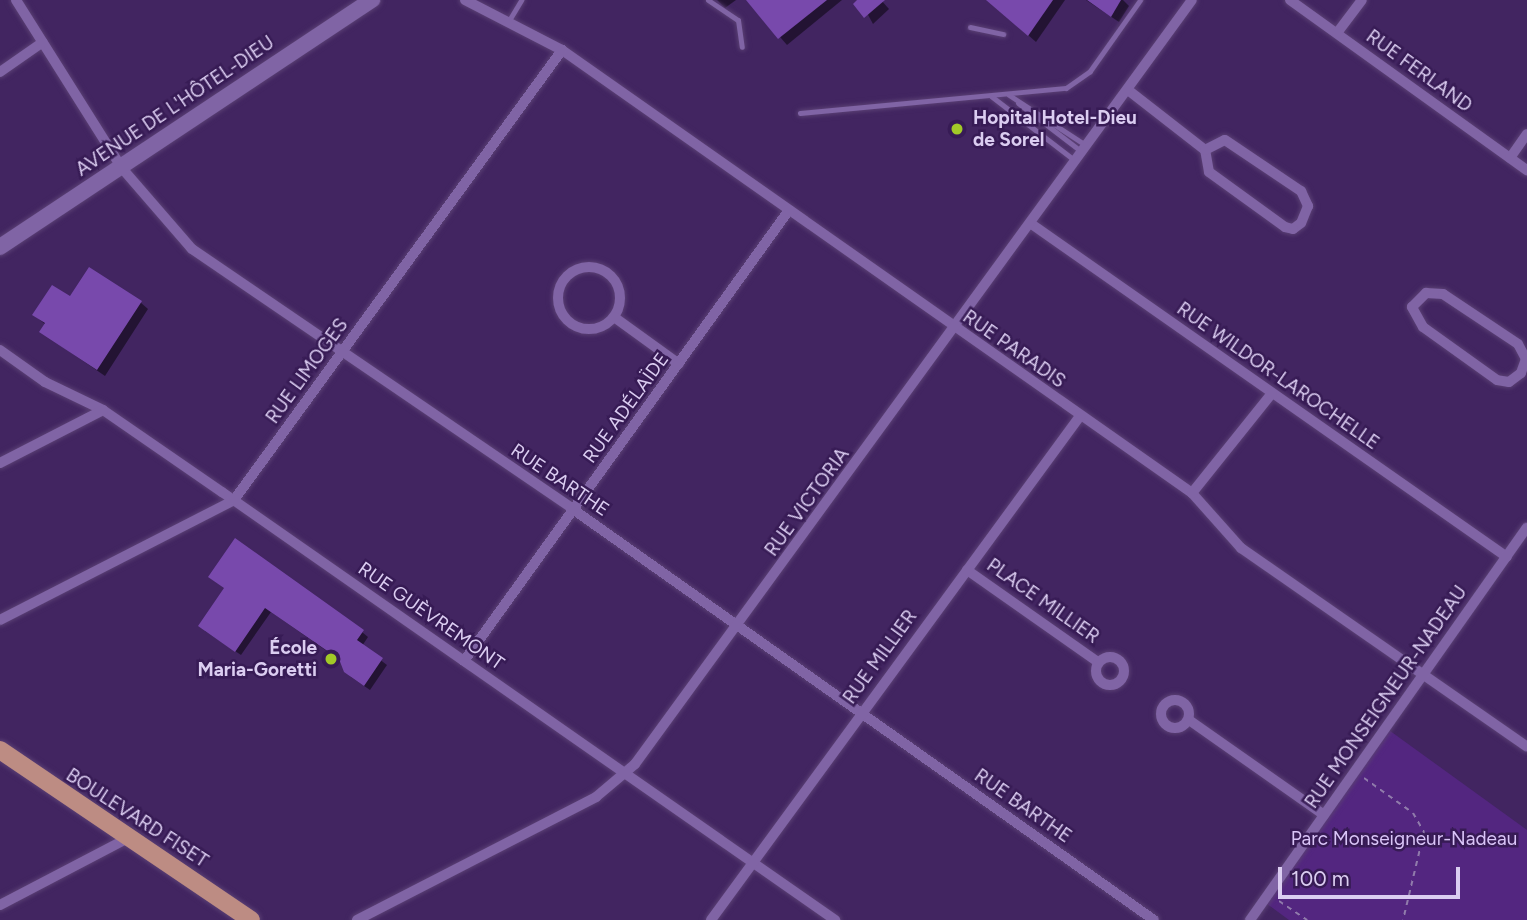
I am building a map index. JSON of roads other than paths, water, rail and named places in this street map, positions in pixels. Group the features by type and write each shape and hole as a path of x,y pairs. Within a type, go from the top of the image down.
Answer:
{"main road":[{"name":"BOULEVARD FISET","path":"0,750 251,920"}],"street":[{"name":"RUE BARTHE","path":"16,0 121,167 192,249 575,510 1154,920"},
{"name":"AVENUE DE L'HÔTEL-DIEU","path":"0,247 372,0"},
{"name":"RUE VICTORIA","path":"357,920 590,800 626,774 738,626 1192,0"},
{"name":"RUE FERLAND","path":"1290,0 1527,170"},
{"path":"1337,33 1362,0"},
{"name":"RUE PARADIS","path":"471,1 562,50 955,329 1192,493 1241,548 1527,747"},
{"path":"0,72 43,42"},
{"name":"RUE LIMOGES","path":"0,620 234,500 562,50"},
{"path":"1128,90 1205,150"},
{"path":"1510,158 1527,134"},
{"path":"1225,140 1301,191 1308,206 1301,223 1293,229 1285,227 1218,181 1205,165 1205,150 1211,143 1225,140"},
{"name":"RUE ADÉLAÏDE","path":"464,661 789,209"},
{"name":"RUE WILDOR-LAROCHELLE","path":"1030,223 1507,557"},
{"path":"587,267 607,272 620,298 614,317 597,328 577,326 562,312 563,283 587,267"},
{"path":"1426,293 1443,294 1518,344 1526,359 1524,375 1508,382 1486,374 1423,327 1412,307 1418,298 1426,293"},
{"path":"614,317 679,363"},
{"name":"RUE GUÈVREMONT","path":"0,350 45,382 103,410 835,920"},
{"path":"1192,493 1272,393"},
{"path":"0,463 103,410"},
{"name":"RUE MILLIER","path":"710,920 755,864 860,713 1080,416"},
{"name":"RUE MONSEIGNEUR-NADEAU","path":"1250,920 1527,528"},
{"name":"PLACE MILLIER","path":"967,570 1098,662"},
{"path":"1189,720 1324,815"},
{"path":"0,905 130,837"}],"lane":[{"path":"508,22 521,0"},
{"path":"708,0 738,20 742,47"},
{"path":"800,113 1060,90 1079,82 1140,0"},
{"path":"971,27 1003,34"},
{"path":"1009,94 1082,153"},
{"path":"991,96 1082,153"}],"place":[{"name":"Hopital Hotel-Dieu de Sorel","path":"957,129"},
{"name":"École Maria-Goretti","path":"331,659"}],"park label":[{"name":"Parc Monseigneur-Nadeau","path":"1404,839"}]}
